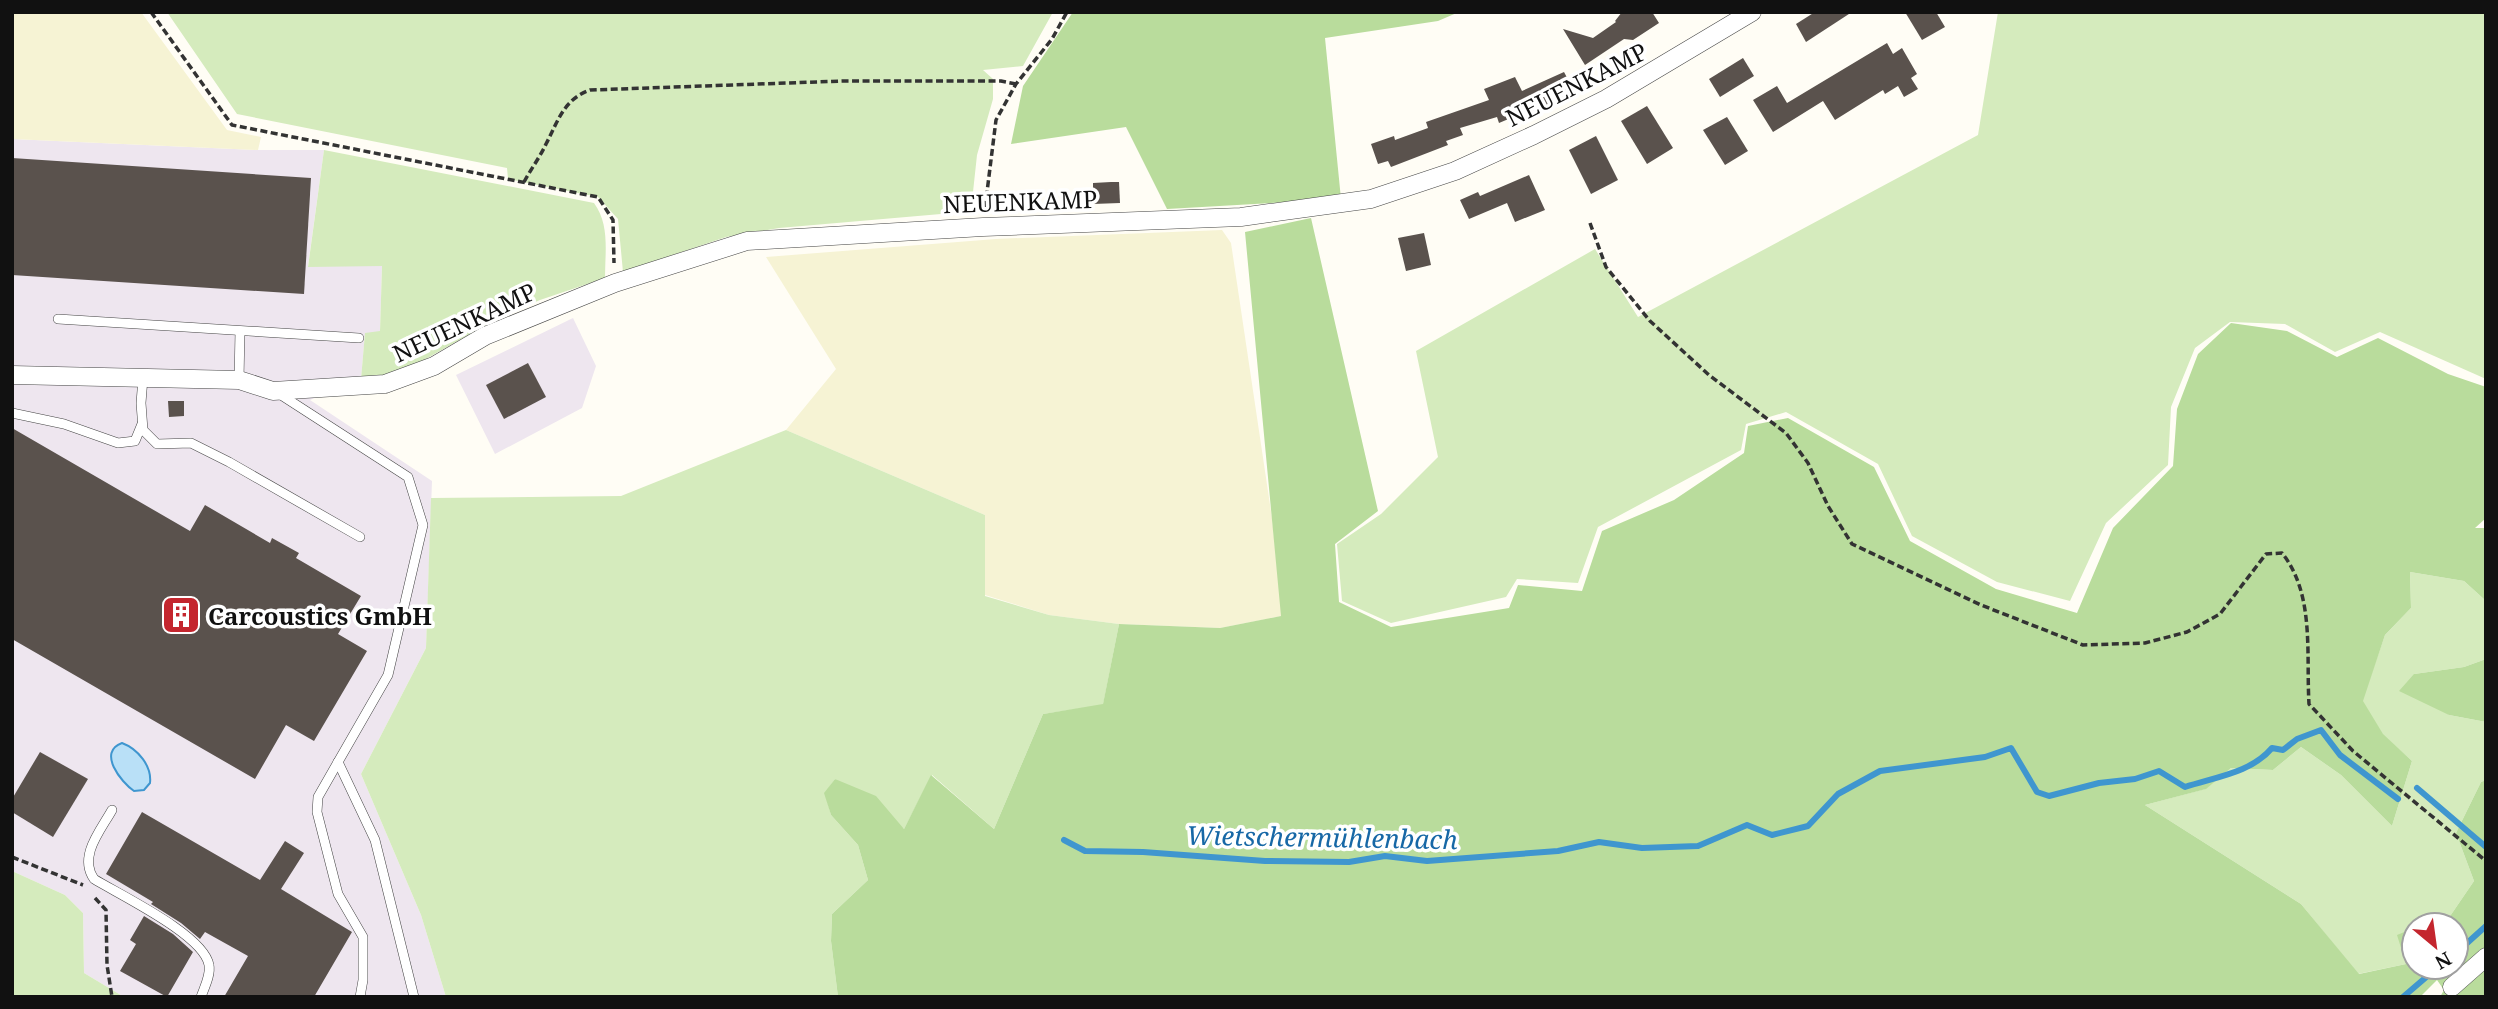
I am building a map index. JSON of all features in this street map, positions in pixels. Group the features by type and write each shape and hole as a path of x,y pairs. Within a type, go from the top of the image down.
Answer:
{"street":[{"name":"NEUENKAMP","path":"12,375 239,380 274,391 385,384 434,366 485,335 615,283 747,241 983,227 1241,217 1371,199 1455,170 1534,135 1606,99 1752,12"},
{"path":"2452,987 2486,957"}],"lane":[{"path":"58,319 359,338"},
{"path":"239,380 240,331"},
{"path":"143,378 142,423 144,430 158,444 191,443 360,537"},
{"name":"NEUENKAMP","path":"274,391 408,477 423,525 388,675 318,797 317,812 338,894 363,937 363,980 360,997"},
{"path":"12,412 64,424 118,443 135,441 142,423"},
{"path":"338,762 375,840 414,997"},
{"path":"112,810 88,854 89,873 94,879 180,930 197,945 207,957 210,968 201,997"}],"path":[{"path":"151,12 232,125 598,197 613,220 615,283"},
{"path":"983,227 996,120 1016,84 1052,39 1067,12"},
{"path":"524,182 546,144 556,120 579,94 590,90 843,81 1002,81 1016,84"},
{"path":"1590,223 1606,267 1650,321 1709,375 1786,433 1808,463 1828,506 1852,544 1864,550 1981,605 2083,645 2145,643 2187,632 2221,614 2266,554 2282,553 2293,566 2308,624 2309,704 2353,751 2486,860"},
{"path":"12,857 86,887"},
{"path":"93,895 106,910 107,965 112,997"}],"shaded area":[{"path":"12,12 141,12 227,130 261,137 258,150 12,139"},
{"path":"12,139 258,150 324,150 308,266 382,265 380,332 365,334 361,379 310,400 432,481 426,648 361,774 421,915 446,997 124,997 84,973 83,913 65,895 12,871"},
{"path":"1222,230 1231,243 1272,518 1282,616 1220,628 1119,624 1049,615 985,595 985,515 786,430 836,369 766,257 996,239"},
{"path":"573,318 596,366 582,408 495,454 456,375"}],"green space":[{"path":"167,12 1053,12 1023,66 983,70 993,79 993,99 977,155 973,192 964,212 779,228 726,237 623,272 618,219 598,197 508,179 507,168 237,114"},
{"path":"1073,12 1459,12 1438,21 1325,38 1341,199 1167,209 1126,127 1011,144 1023,86"},
{"path":"1998,12 2486,12 2486,379 2380,332 2335,352 2285,324 2230,322 2195,348 2171,407 2168,465 2106,523 2070,601 1997,582 1912,536 1878,464 1786,412 1746,424 1741,450 1598,527 1578,583 1517,579 1506,597 1391,623 1342,601 1337,544 1381,514 1438,457 1416,351 1595,249 1638,317 1978,135"},
{"path":"324,150 594,203 605,230 605,278 502,316 399,374 361,379 365,333 380,331 382,266 308,267"},
{"path":"1311,218 1378,511 1335,544 1339,602 1391,627 1509,608 1518,585 1582,591 1602,531 1674,500 1744,453 1748,426 1788,418 1874,467 1910,541 1996,589 2077,613 2113,528 2173,466 2177,409 2198,354 2231,323 2287,331 2337,357 2378,338 2448,374 2486,387 2486,518 2475,528 2486,528 2486,601 2464,581 2410,572 2411,608 2385,635 2363,701 2383,734 2412,761 2392,826 2341,775 2301,747 2273,770 2231,768 2206,789 2145,805 2301,904 2359,974 2400,965 2400,981 2436,981 2420,997 838,997 831,941 832,914 868,880 858,845 831,815 824,793 835,779 876,796 904,829 931,775 994,829 1043,714 1103,704 1119,624 1220,628 1281,616 1245,232"},
{"path":"786,430 985,515 985,596 1049,615 1119,624 1103,705 1043,714 994,829 932,775 904,829 835,779 825,793 831,815 858,845 868,880 832,914 831,941 838,997 446,997 421,915 361,774 426,648 431,498 621,496"},
{"path":"2410,572 2464,581 2486,601 2486,659 2464,667 2414,674 2449,715 2486,722 2486,780 2481,782 2456,833 2474,881 2454,911 2400,911 2400,965 2358,974 2301,904 2145,805 2205,789 2231,768 2273,770 2301,747 2341,775 2392,826 2412,761 2383,735 2362,701 2385,635 2411,608"},
{"path":"2486,659 2486,722 2449,715 2399,691 2414,674 2464,667"},
{"path":"2486,780 2486,997 2440,997 2444,990 2438,981 2470,981 2470,911 2454,911 2474,881 2456,833 2481,782"},
{"path":"12,871 65,895 83,913 84,973 124,997 12,997"}],"water":[{"path":"122,743 138,754 149,770 150,783 144,790 134,791 114,767 112,753 115,747"}],"building":[{"path":"1622,12 1652,12 1659,23 1633,40 1624,39 1585,65 1563,29 1593,38 1616,22"},
{"path":"1815,12 1852,12 1806,42 1796,24"},
{"path":"1905,12 1936,12 1945,27 1922,40"},
{"path":"1887,43 1893,54 1902,48 1917,74 1911,78 1918,89 1904,97 1898,86 1885,94 1883,90 1835,120 1823,101 1773,132 1753,100 1777,86 1787,103"},
{"path":"1743,58 1754,76 1720,97 1709,79"},
{"path":"1564,72 1572,92 1558,101 1527,115 1525,112 1499,123 1497,117 1460,128 1463,135 1446,141 1448,145 1391,167 1388,161 1378,164 1371,144 1394,136 1395,140 1428,128 1426,122 1489,100 1484,89 1515,77 1522,91"},
{"path":"1647,106 1673,148 1647,164 1621,121"},
{"path":"1727,117 1748,151 1725,165 1703,130"},
{"path":"1596,136 1618,180 1591,194 1569,150"},
{"path":"12,158 311,178 304,294 12,275"},
{"path":"1529,175 1545,210 1515,222 1507,203 1469,219 1460,200 1478,192 1480,196"},
{"path":"1119,182 1120,203 1093,204 1093,183"},
{"path":"1424,233 1431,265 1406,271 1398,238"},
{"path":"528,363 546,397 504,419 486,385"},
{"path":"168,401 184,401 184,416 169,417"},
{"name":"Carcoustics GmbH","path":"12,428 190,531 205,505 270,543 272,538 299,553 296,558 361,596 338,634 367,651 314,741 286,725 255,779 12,639"},
{"path":"40,752 88,779 53,837 12,812 12,799"},
{"path":"142,812 260,880 285,841 304,853 281,889 352,932 314,997 224,997 248,956 205,932 200,939 151,904 153,902 106,874"},
{"path":"144,916 173,934 193,952 167,997 120,971 136,944 130,940"}],"waterway":[{"name":"Wietschermühlenbach","path":"1064,840 1085,851 1143,852 1265,861 1349,862 1385,856 1427,861 1558,851 1599,842 1642,848 1698,846 1747,825 1772,835 1808,826 1838,794 1880,771 1985,757 2011,748 2037,792 2049,796 2099,783 2135,779 2159,771 2185,787 2243,769 2272,748 2283,750 2297,739 2321,730 2340,755 2398,799"},
{"path":"2417,788 2486,847"},
{"path":"2470,940 2486,926"},
{"path":"2403,997 2422,981"}],"place":[{"name":"Carcoustics GmbH","path":"181,615"}]}
